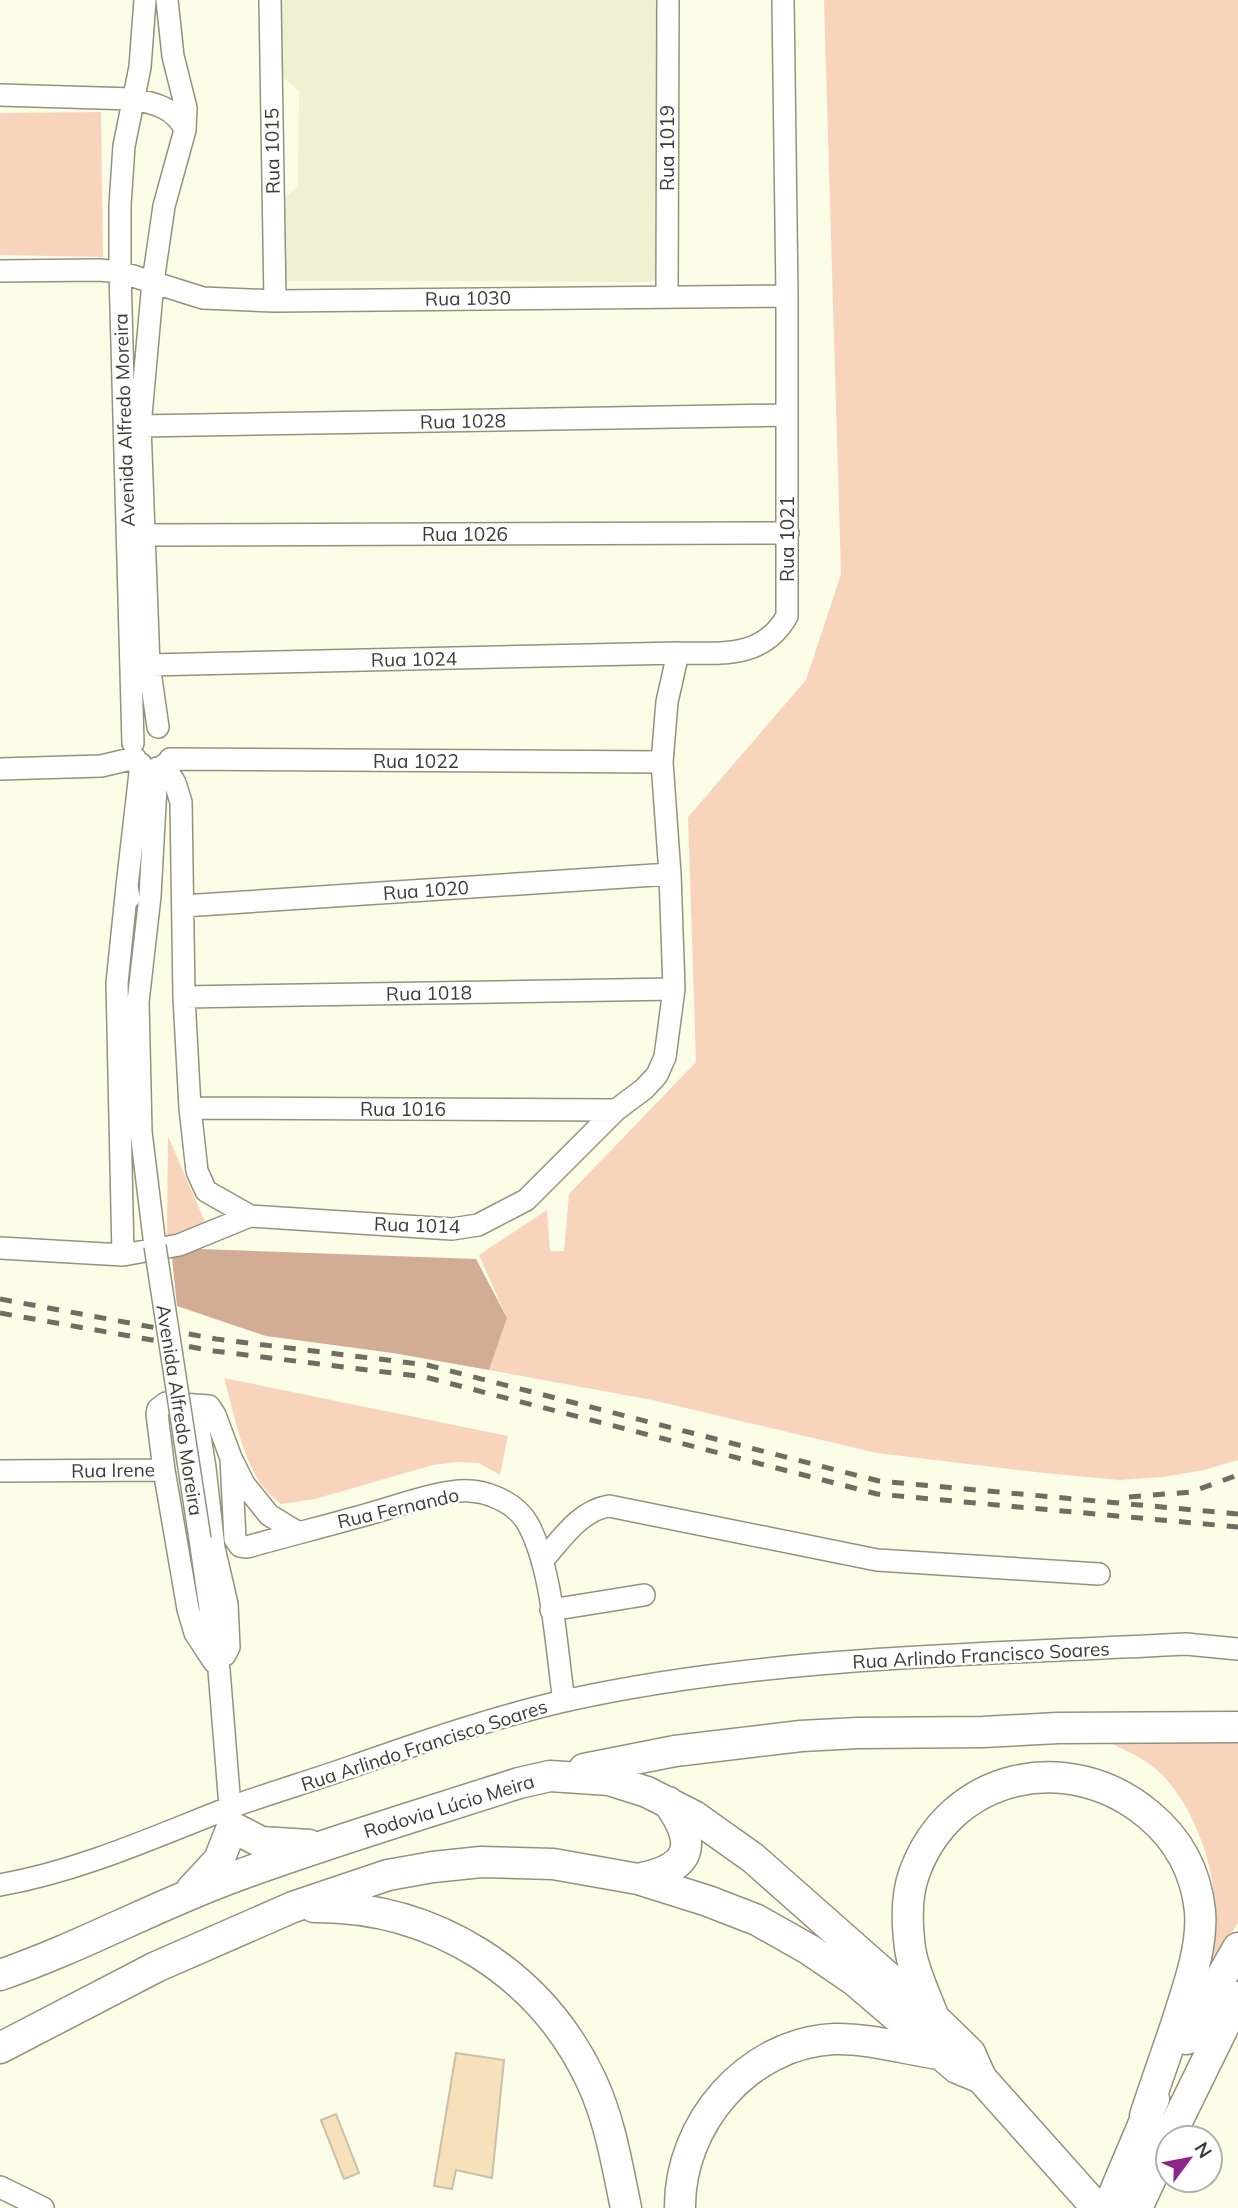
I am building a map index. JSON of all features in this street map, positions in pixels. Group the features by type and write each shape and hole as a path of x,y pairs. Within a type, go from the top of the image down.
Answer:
{"highway":[{"path":"550,1776 674,1751 801,1736 1058,1728 1238,1727"},
{"name":"Rodovia Lúcio Meira","path":"0,1975 110,1931 172,1902 323,1846 519,1783 550,1776 617,1781 694,1816 753,1858 933,2017 970,2053 981,2078 1097,2208"},
{"path":"933,2017 910,1949 909,1898 914,1874 941,1827 959,1807 978,1794 1023,1779 1077,1779 1110,1789 1138,1806 1160,1824 1184,1854 1195,1883 1200,1913 1198,1940 1189,1985 1145,2116 1136,2186"},
{"path":"638,1879 664,1873 677,1865 686,1854 685,1832 668,1802"},
{"path":"172,1902 195,1886 219,1860 231,1817 261,1842 323,1846"},
{"name":"Rodovia Lúcio Meira","path":"0,2048 156,1967 293,1908 388,1875 481,1862 553,1864 638,1879 757,1920 810,1950 854,1980 957,2068 981,2078"},
{"path":"293,1908 340,1907 381,1913 427,1926 484,1957 523,1987 557,2023 591,2081 613,2144 626,2208"},
{"path":"1145,2116 1199,2014 1238,1948"},
{"path":"1176,2124 1238,1997"},
{"path":"680,2208 683,2174 691,2144 705,2118 725,2093 764,2060 786,2049 835,2039 866,2040 899,2049 939,2054"},
{"path":"1108,2208 1136,2186 1154,2160"}],"street":[{"name":"Avenida Alfredo Moreira","path":"139,997 150,896 150,760 120,272 120,205 124,146 143,39 145,0"},
{"name":"Avenida Alfredo Moreira","path":"123,1255 117,983 127,886 150,760 174,744 171,736 158,727 149,665 140,426 153,282 164,206 185,130 186,108 173,57 167,0"},
{"name":"Rua 1015","path":"270,0 275,301"},
{"name":"Rua 1019","path":"667,295 668,0"},
{"name":"Rua 1021","path":"678,653 748,650 767,641 778,631 787,615 783,0"},
{"path":"0,95 133,99 166,109 181,122 185,130"},
{"name":"Rua 1030","path":"0,271 120,272 203,298 275,301 667,295 787,296"},
{"name":"Rua 1028","path":"140,426 786,415"},
{"name":"Rua 1026","path":"143,535 788,533"},
{"path":"674,989 670,873 662,762 667,702 678,653"},
{"name":"Rua 1024","path":"149,665 678,653"},
{"path":"0,769 101,766 150,760 142,729 158,727"},
{"name":"Avenida Alfredo Moreira","path":"150,760 175,783 181,802 184,997 190,1108 197,1171 206,1191 250,1216"},
{"name":"Rua 1022","path":"150,760 662,762"},
{"name":"Rua 1020","path":"183,906 670,873"},
{"name":"Avenida Alfredo Moreira","path":"127,886 139,997 141,1132 147,1187 219,1670 231,1817"},
{"name":"Rua 1018","path":"184,997 674,989"},
{"name":"Rua 1014","path":"0,1248 123,1255 179,1245 250,1216 452,1229 478,1225 526,1200 616,1110 644,1089 657,1074 665,1057 674,989"},
{"name":"Rua 1016","path":"190,1108 616,1110"},
{"name":"Rua Irene","path":"0,1471 164,1470 158,1409 166,1404 194,1405"},
{"path":"219,1670 229,1647 227,1604 214,1548 205,1468 194,1405 209,1406 212,1409 231,1458 257,1502 269,1515 297,1532"},
{"name":"Rua Fernando","path":"231,1458 235,1539 240,1546 247,1547 459,1491 500,1498 514,1508 527,1522 542,1561 564,1701"},
{"path":"164,1470 188,1609 195,1633 219,1670"},
{"path":"542,1561 580,1518 594,1508 610,1506 877,1560 1099,1574"},
{"path":"551,1609 644,1595"},
{"name":"Rua Arlindo Francisco Soares","path":"0,1885 42,1878 136,1845 231,1817 450,1733 564,1701 711,1675 805,1665 1186,1644 1238,1649"},
{"path":"0,2187 43,2208"}],"shaded area":[{"path":"280,0 659,0 657,279 648,282 284,281 282,200 298,186 299,91 281,76"},
{"path":"824,0 1238,0 1238,1460 1204,1470 1163,1477 1119,1480 877,1453 652,1400 489,1370 507,1318 479,1255 547,1210 550,1251 564,1251 569,1194 696,1062 688,817 806,680 841,574"},
{"path":"101,112 103,257 0,255 0,113"},
{"path":"168,1136 208,1229 167,1236"},
{"path":"171,1248 476,1259 507,1318 489,1370 393,1353 266,1336 177,1306"},
{"path":"224,1378 508,1436 500,1475 479,1463 433,1465 315,1499 281,1504 264,1488 250,1464"},
{"path":"1089,1734 1238,1734 1238,1923 1199,1978 1212,1937 1215,1911 1209,1866 1194,1822 1183,1801 1149,1763"}],"building":[{"path":"456,2053 504,2060 492,2178 456,2170 452,2189 434,2186"},
{"path":"336,2114 359,2173 344,2179 321,2120"}],"railway":[{"path":"0,1299 216,1339 427,1365 879,1481 1238,1514"},
{"path":"0,1313 214,1351 425,1377 877,1494 1238,1527"},
{"path":"1129,1497 1191,1492 1238,1475"}]}
